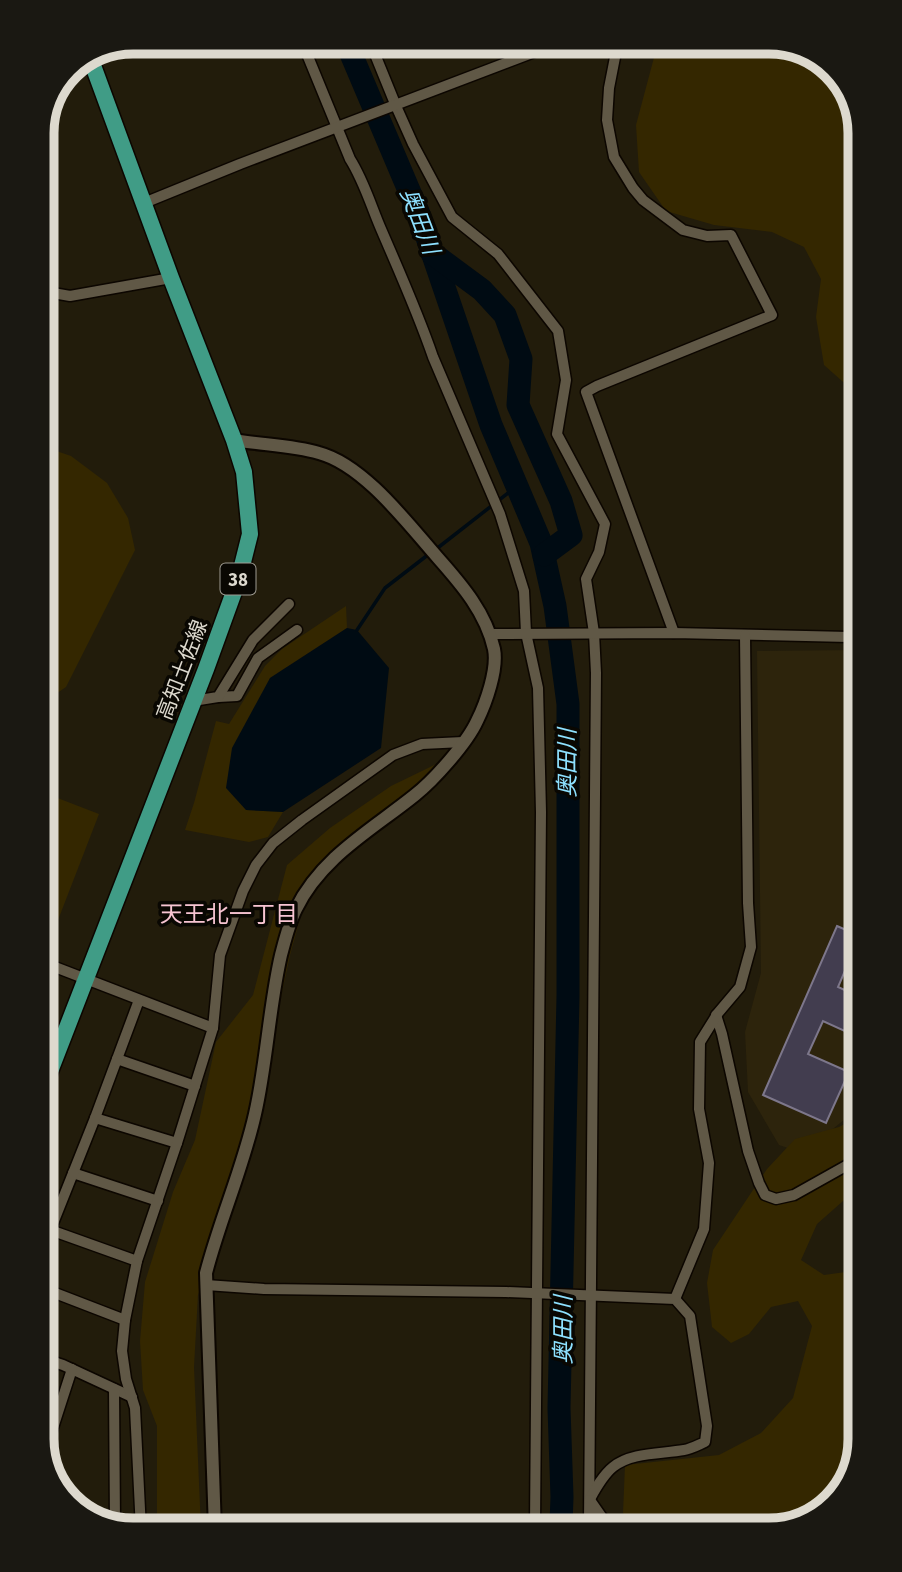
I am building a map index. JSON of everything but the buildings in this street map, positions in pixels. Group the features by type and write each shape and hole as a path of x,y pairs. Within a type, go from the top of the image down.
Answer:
{"main road":[{"name":"高知土佐線","path":"54,1061 239,578 250,534 244,472 234,440 93,66"}],"street":[{"path":"307,54 500,514 524,591 526,633 538,688 541,812 535,1518"},
{"path":"375,54 413,144 452,217 498,254 558,331 566,380 557,434 605,524 599,552 586,579 594,633 596,673 589,1518"},
{"path":"144,203 530,54"},
{"path":"616,54 609,88 607,120 614,157 643,200 683,230 707,236 731,235 772,315 586,392 674,633"},
{"path":"54,293 70,296 172,278"},
{"path":"215,1518 206,1273 255,1114 274,985 286,936 296,909 307,890 329,864 417,793 464,742 477,722 495,663 494,649 484,619 466,589 390,503 352,469 320,453 234,440"},
{"path":"218,697 253,640 289,604"},
{"path":"193,701 237,696 258,658 297,630"},
{"path":"489,634 674,633 848,637"},
{"path":"675,1299 704,1229 709,1163 699,1109 699,1042 716,1015 740,987 751,947 748,902 745,635"},
{"path":"140,1518 135,1408 126,1379 122,1351 125,1320 137,1261 214,1028 220,955 243,891 256,865 273,842 393,755 422,744 464,742"},
{"path":"54,967 214,1028"},
{"path":"54,1212 73,1173 139,1000"},
{"path":"716,1015 748,1151 765,1195 776,1199 794,1195 848,1165"},
{"path":"117,1059 195,1086"},
{"path":"95,1118 177,1143"},
{"path":"73,1173 158,1201"},
{"path":"54,1231 137,1261"},
{"path":"206,1285 264,1289 537,1293 675,1299 690,1316 707,1426 705,1442 687,1450 649,1453 614,1466 599,1483 590,1500"},
{"path":"54,1293 125,1320"},
{"path":"54,1362 132,1397"},
{"path":"54,1425 72,1369"},
{"path":"114,1389 115,1515"},
{"path":"590,1500 602,1518"}],"shaded area":[{"path":"655,54 774,54 803,62 828,81 844,108 848,134 848,386 824,365 816,317 821,279 804,247 772,232 714,225 666,211 639,172 636,125"},
{"path":"54,450 71,456 107,483 128,518 135,550 66,687 54,695"},
{"path":"346,606 347,628 270,678 246,810 283,812 268,837 249,842 185,830 216,721 229,724 265,666 282,649"},
{"path":"347,628 357,630 389,668 381,748 283,812 246,810 226,788 232,748 270,678"},
{"path":"848,650 848,1117 803,1153 779,1145 748,1092 745,1032 761,973 757,651"},
{"path":"457,754 310,882 290,955 258,1104 227,1219 198,1295 194,1367 201,1518 157,1518 157,1426 143,1390 140,1341 145,1282 173,1192 195,1140 216,1042 253,995 287,865 330,828 391,786"},
{"path":"54,797 99,814 54,930"},
{"path":"848,1122 848,1197 817,1224 801,1260 824,1275 848,1272 848,1438 842,1469 825,1495 803,1510 789,1515 768,1518 626,1518 623,1513 625,1465 719,1455 761,1433 793,1398 812,1326 798,1301 771,1307 749,1334 731,1343 712,1327 707,1283 713,1250 767,1169 795,1139"}],"waterway":[{"name":"奥田川","path":"351,54 419,214 491,425 541,543 555,606 568,704 568,996 559,1408 561,1518"},
{"path":"432,253 482,290 505,315 521,359 518,405 561,501 571,535 544,555"},
{"path":"435,550 517,486"},
{"path":"357,630 385,588 429,554"}],"district":[{"name":"天王北一丁目","path":"229,914"}]}
